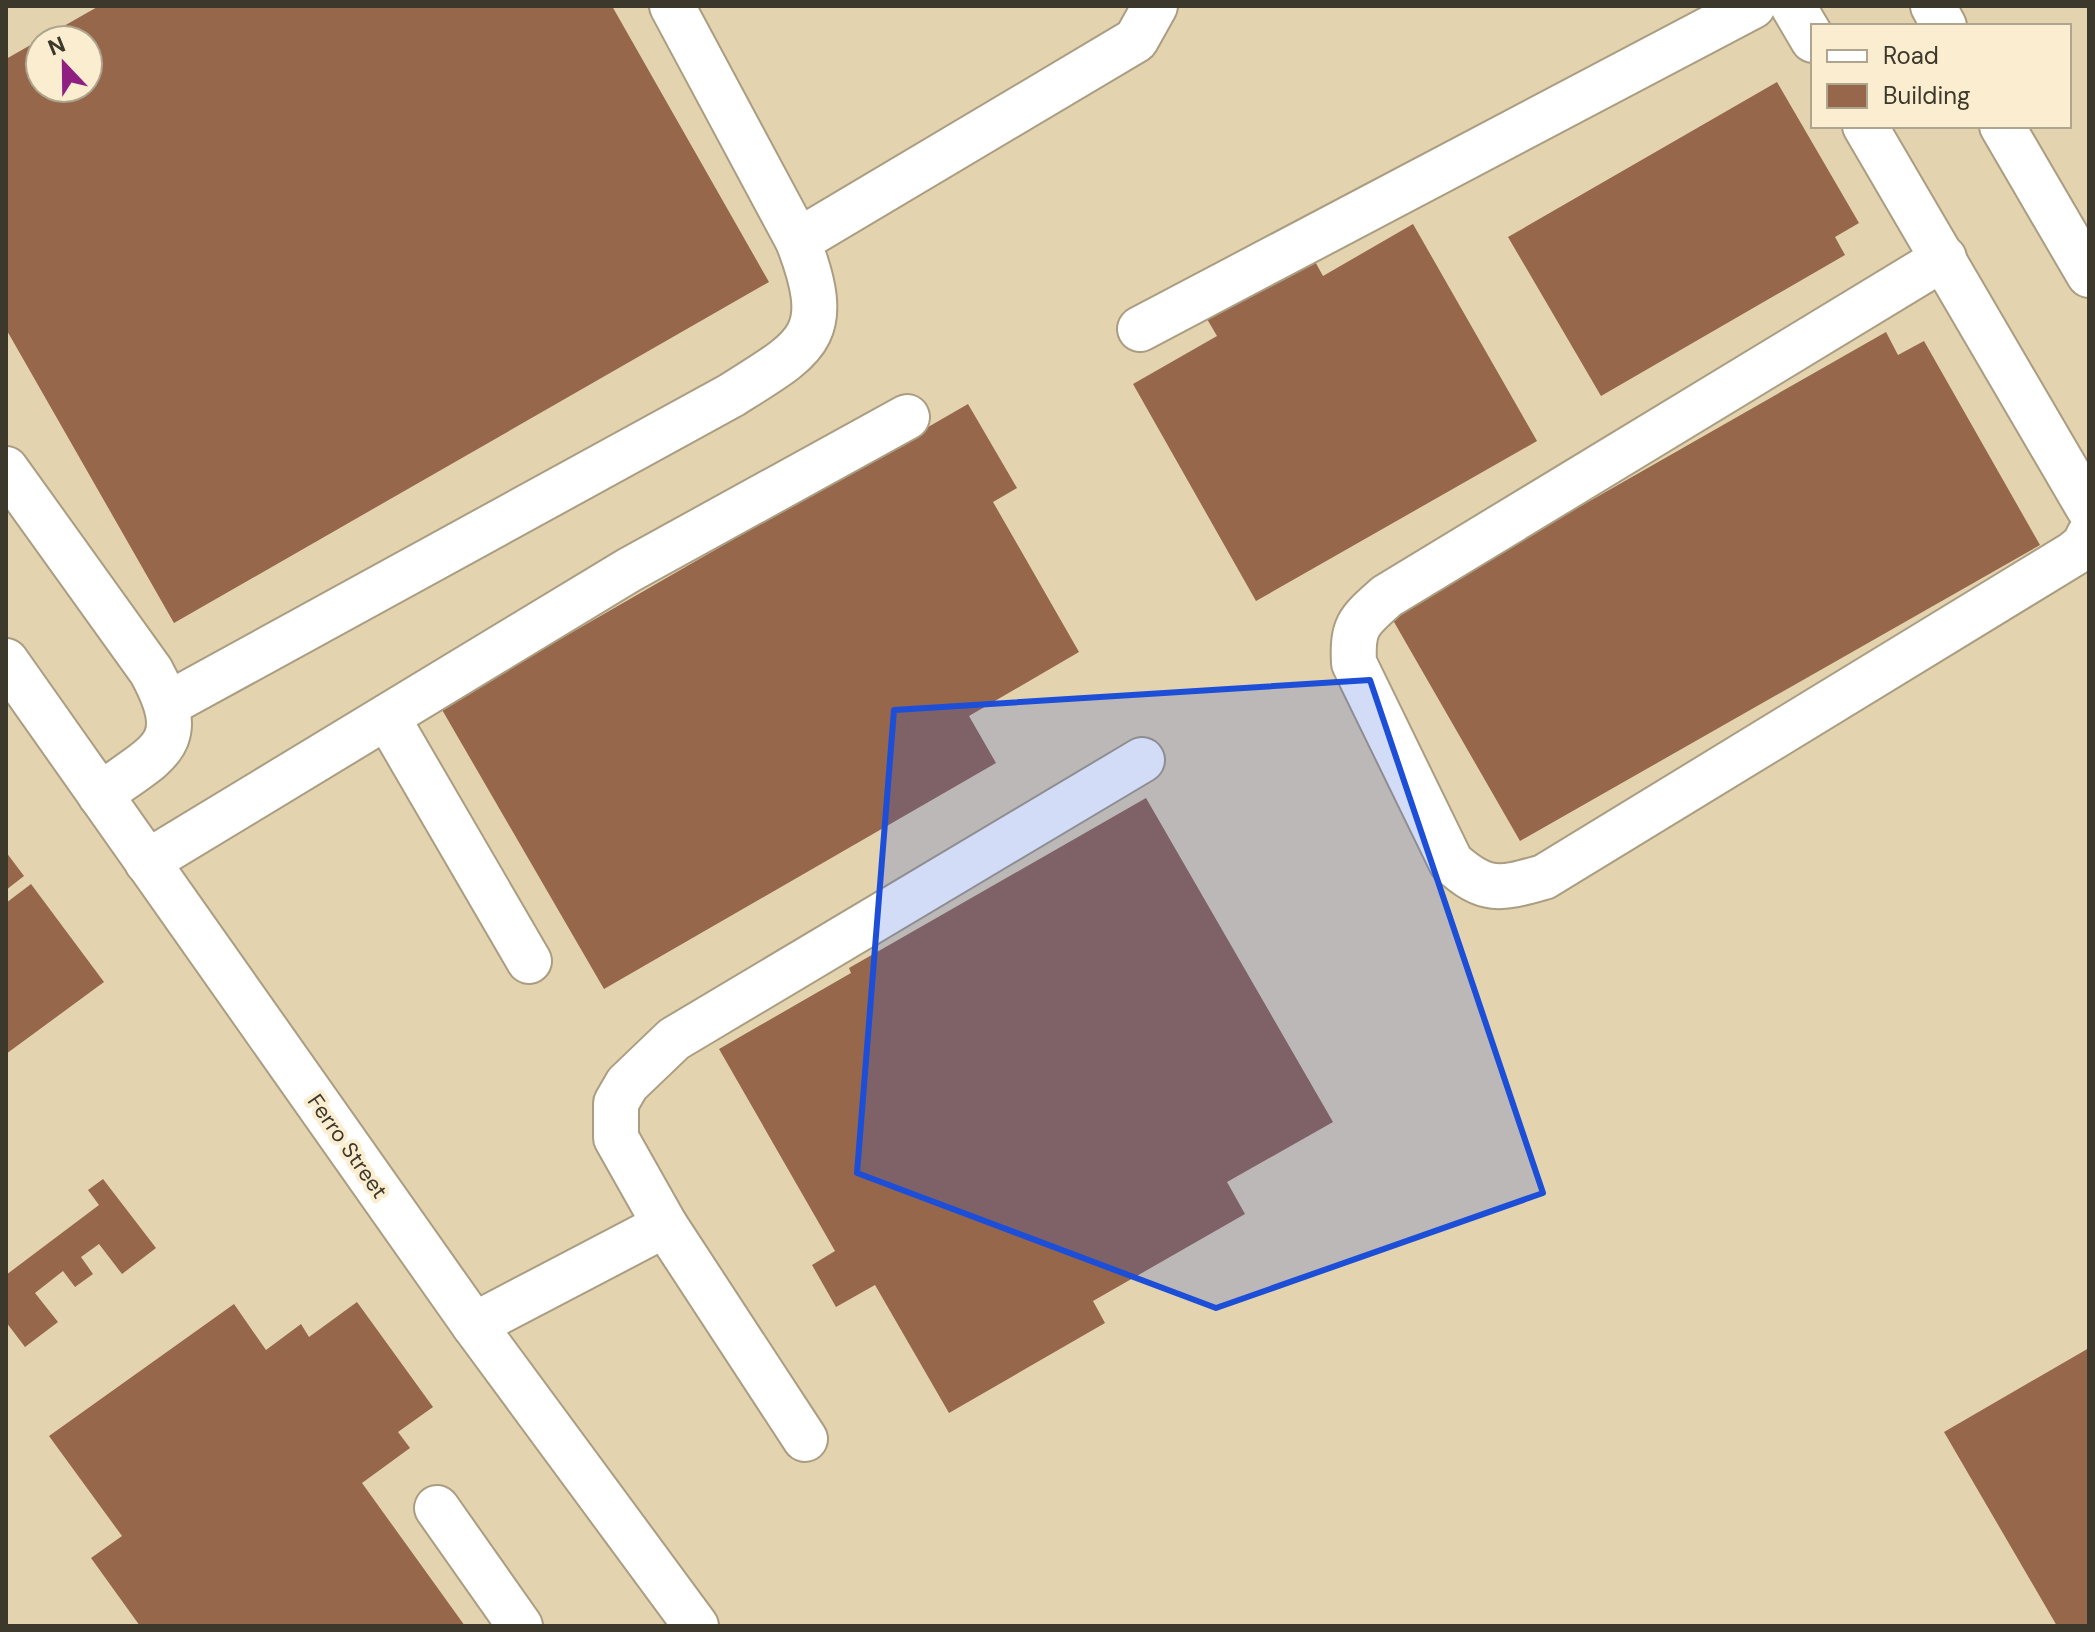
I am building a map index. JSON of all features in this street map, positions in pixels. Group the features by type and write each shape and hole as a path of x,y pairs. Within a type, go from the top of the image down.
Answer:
{"street":[{"path":"168,704 730,396 796,355 811,334 815,308 812,279 798,241 672,6"},
{"path":"798,241 1136,40 1155,6"},
{"path":"1140,329 1753,6"},
{"path":"1793,6 1811,37"},
{"path":"1933,6 1943,24"},
{"path":"1866,128 2089,509"},
{"path":"2003,128 2089,275"},
{"path":"1944,258 1387,596 1360,619 1353,635 1354,663 1451,862 1474,883 1503,889 1544,877 2073,554 2084,545 2089,535"},
{"path":"147,862 629,570 907,417"},
{"path":"6,469 151,671 168,704 170,732 161,750 100,795"},
{"name":"Ferro Street","path":"6,661 474,1325 696,1626"},
{"path":"387,717 529,961"},
{"path":"805,1439 665,1225 616,1138 616,1103 627,1084 674,1039 1142,760"},
{"path":"474,1325 665,1225"},
{"path":"437,1508 520,1626"}],"highlighted area":[{"path":"1370,680 1543,1193 1216,1308 857,1173 894,710"}],"shaded area":[{"path":"6,6 2089,6 2089,1626 6,1626"}],"building":[{"path":"99,6 612,6 769,282 174,623 6,329 6,59 24,49 24,104 104,104 104,24 67,24"},
{"path":"1777,82 1859,223 1835,237 1845,255 1601,396 1508,237"},
{"path":"1413,224 1537,441 1256,601 1133,384 1217,336 1200,307 1307,247 1323,276"},
{"path":"1886,332 1898,355 1924,341 2040,545 1520,841 1390,615"},
{"path":"968,404 1017,488 993,502 1079,652 969,716 996,763 604,989 441,708"},
{"path":"1146,798 1333,1122 1227,1182 1245,1214 1093,1301 1105,1323 949,1413 875,1285 836,1307 812,1265 835,1251 719,1049 851,973 849,968"},
{"path":"6,852 24,876 6,890"},
{"path":"31,884 104,982 6,1054 6,903"},
{"path":"103,1179 156,1248 122,1274 99,1244 81,1257 93,1274 75,1287 63,1271 35,1293 58,1322 25,1347 6,1322 6,1275 99,1205 88,1190"},
{"path":"357,1302 433,1407 398,1432 410,1448 362,1483 465,1626 140,1626 91,1558 122,1536 49,1436 234,1304 266,1350 301,1324 309,1337"},
{"path":"2089,1348 2089,1626 2057,1626 1944,1432"}]}
